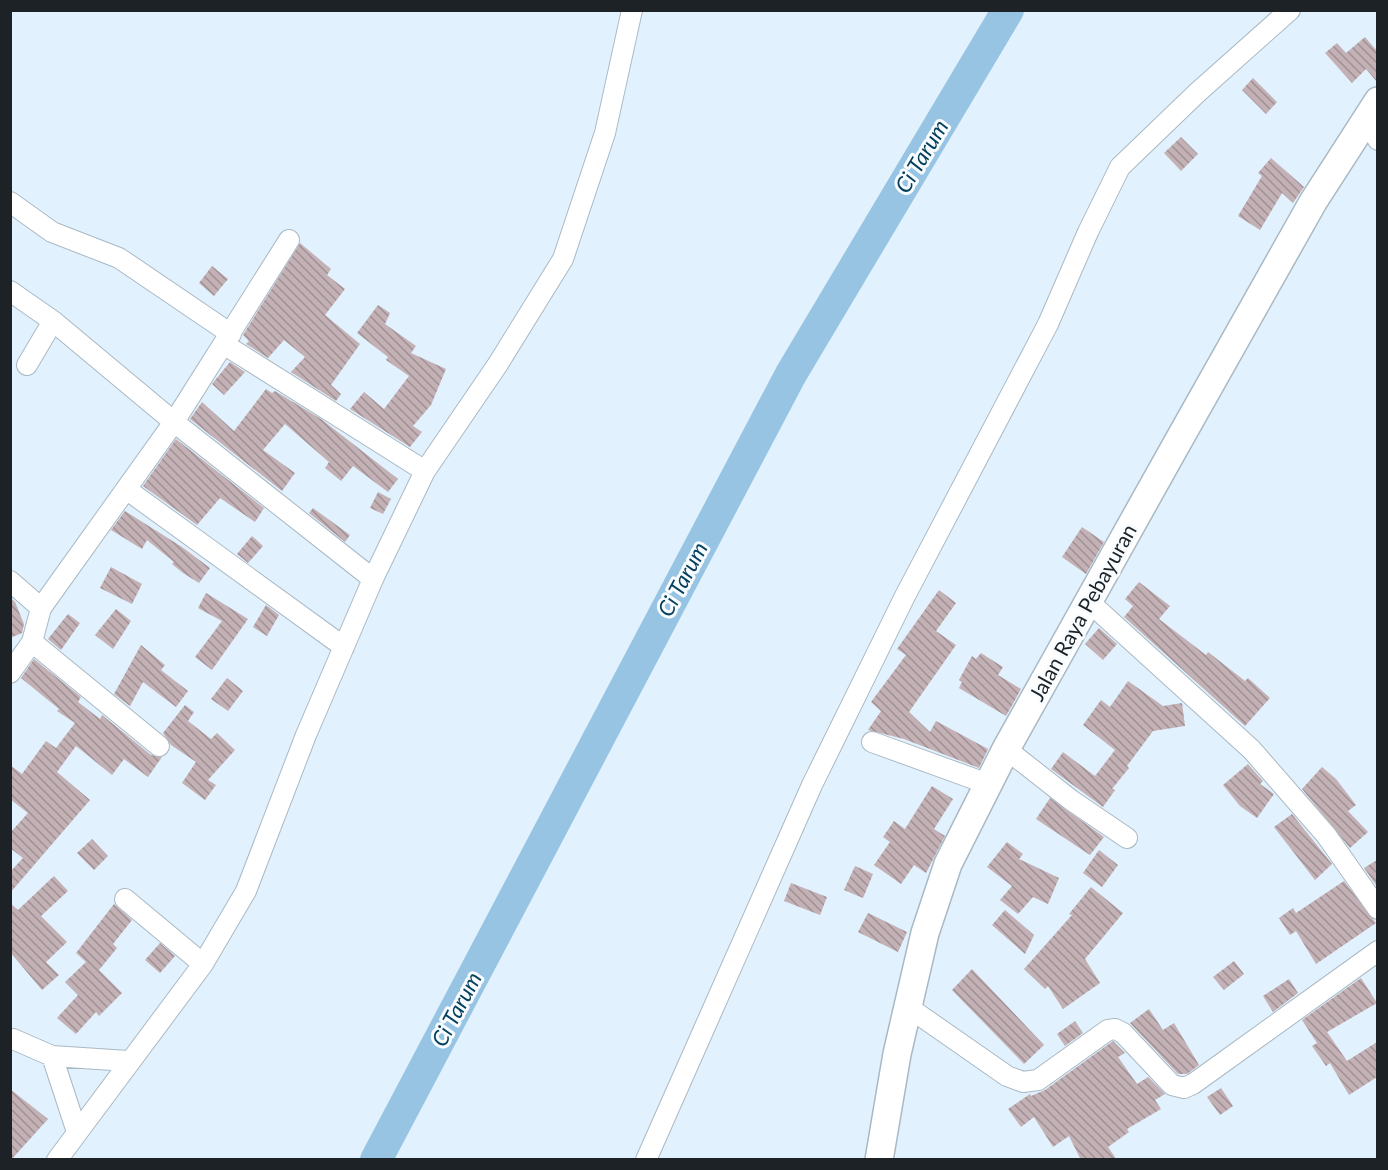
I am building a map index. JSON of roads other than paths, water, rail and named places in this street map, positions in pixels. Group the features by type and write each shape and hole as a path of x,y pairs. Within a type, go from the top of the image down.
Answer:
{"main road":[{"name":"Jalan Raya Pebayuran","path":"879,1160 897,1054 925,933 948,864 1006,749 1313,202 1374,119"}],"street":[{"path":"57,1160 128,1061 203,964 246,891 288,788 306,735 373,579 425,471 498,364 563,259 605,133 632,10"},
{"path":"646,1160 812,785 905,596 1048,324 1088,232 1120,167 1290,10"},
{"path":"10,202 52,232 119,258 228,340 425,471"},
{"path":"10,673 32,642 41,608 174,422 228,340 289,240"},
{"path":"10,291 53,321 174,422 373,579"},
{"path":"27,365 53,321"},
{"path":"126,489 344,648"},
{"path":"10,580 41,608"},
{"path":"1088,601 1252,750 1326,835 1377,909"},
{"path":"32,642 159,746"},
{"path":"872,742 988,784"},
{"path":"1006,749 1071,800 1127,838"},
{"path":"125,899 203,964"},
{"path":"908,1007 1007,1076 1023,1082 1038,1080 1108,1030 1115,1029 1123,1033 1172,1085 1184,1088 1193,1084 1377,951"},
{"path":"13,1039 52,1056 128,1061"},
{"path":"52,1056 77,1132"}],"waterway":[{"name":"Ci Tarum","path":"376,1160 791,374 1008,10"}]}
